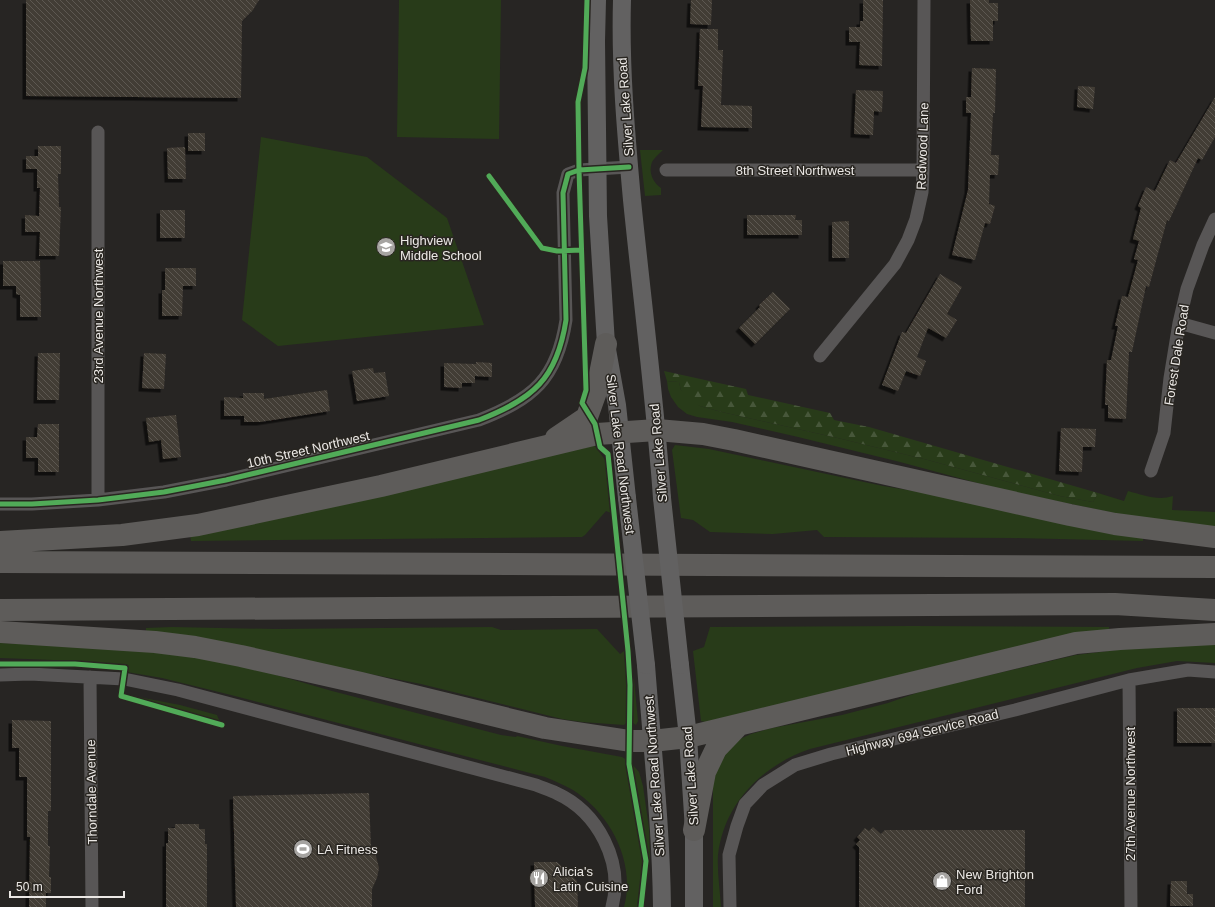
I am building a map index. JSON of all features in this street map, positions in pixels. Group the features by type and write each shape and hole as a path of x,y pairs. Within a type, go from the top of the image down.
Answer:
{"highway":[{"path":"541,447 587,418 597,389 606,344"},
{"path":"0,542 122,535 198,525 381,486 597,434 657,430 718,436 1070,515 1116,524 1215,538"},
{"path":"0,562 1215,567"},
{"path":"0,610 1115,604 1215,610"},
{"path":"0,632 148,641 195,647 361,683 545,728 630,741 652,741 688,737 1076,643 1215,634"},
{"path":"694,830 705,772 716,749 739,725"}],"main road":[{"name":"Silver Lake Road Northwest","path":"597,0 598,216 606,344 617,405 646,665 661,872 662,907"},
{"name":"Silver Lake Road","path":"622,0 621,38 629,167 657,430 662,498 688,737 694,830 694,907"}],"street":[{"name":"Redwood Lane","path":"820,356 895,264 908,240 916,219 922,192 923,170 924,0"},
{"name":"23rd Avenue Northwest","path":"98,132 98,500"},
{"path":"597,168 629,167"},
{"name":"10th Street Northwest","path":"0,504 32,504 98,500 164,492 479,420 505,410 532,392 547,375 556,361 563,340 566,320 563,193 565,182 568,174 579,170 597,168"},
{"name":"8th Street Northwest","path":"666,170 923,170"},
{"name":"Forest Dale Road","path":"1151,471 1164,433 1170,378 1179,323 1188,289 1203,245 1215,219"},
{"path":"1179,323 1215,333"},
{"name":"Highway 694 Service Road","path":"730,907 729,855 745,804 763,785 796,765 831,754 1015,710 1130,680 1188,670 1215,672"},
{"path":"0,674 30,674 129,680 178,690 536,785 557,793 571,802 584,812 594,824 607,845 612,859 616,881 612,907"},
{"name":"Thorndale Avenue","path":"90,677 92,907"},
{"name":"27th Avenue Northwest","path":"1130,680 1131,907"}],"green space":[{"path":"399,0 501,0 499,139 397,137"},
{"path":"261,137 367,157 447,218 484,325 278,346 242,320"},
{"path":"640,150 663,150 653,160 651,166 652,177 661,188 661,195 645,196"},
{"path":"664,371 746,389 748,395 830,413 834,420 869,427 1098,493 1093,502 1060,496 928,460 700,406 688,399 681,390 679,382 667,381"},
{"path":"667,381 679,382 681,390 700,406 928,460 1060,496 1093,502 1098,493 1124,501 1128,491 1156,498 1173,496 1172,510 1215,512 1215,529 1163,523 1007,491 900,462 798,437 732,422 697,417 687,414 678,407 671,397"},
{"path":"594,445 606,461 611,513 606,511 582,537 191,541 190,534"},
{"path":"675,445 709,449 883,486 963,499 1143,536 1143,541 1012,538 824,537 817,530 773,534 710,532 693,520 681,518 672,450"},
{"path":"172,627 275,629 492,627 501,630 597,629 620,654 624,651 627,683 626,723 624,725 562,719 421,684 279,656 146,635 146,628"},
{"path":"710,627 1109,627 1110,635 709,723 701,721 693,651 704,647"},
{"path":"0,643 153,649 249,667 332,691 501,735 517,736 622,757 627,760 626,762 643,861 637,907 624,907 627,890 623,857 609,826 599,812 587,800 573,790 545,777 231,695 162,678 127,672 127,666 80,661 0,658"},
{"path":"1215,643 1215,663 1177,661 1137,668 810,749 793,756 777,765 749,788 737,803 728,819 722,836 718,855 721,907 713,907 713,780 721,756 740,739 772,728 842,715 888,703 925,690 1076,655 1164,644"},
{"path":"632,679 634,679 638,721 636,725 633,723"},
{"path":"128,695 180,705 217,715 219,720 218,721"},
{"path":"632,764 639,772 643,786 649,828 650,859 649,859"}],"building":[{"path":"26,0 259,0 253,10 242,21 241,98 26,96"},
{"path":"691,0 712,0 711,25 690,24"},
{"path":"863,0 883,0 882,66 859,65 860,42 849,42 849,27 860,27 860,21 863,21"},
{"path":"970,0 989,0 989,3 998,3 998,21 993,21 993,41 971,41"},
{"path":"700,29 718,29 718,50 723,50 721,105 752,106 752,128 701,127 703,86 698,86"},
{"path":"972,68 996,69 995,113 993,113 991,155 999,155 998,175 990,175 989,204 995,206 990,224 985,223 975,260 952,255 968,190 971,113 966,113 966,97 971,97"},
{"path":"1078,86 1095,87 1093,109 1077,107"},
{"path":"856,90 883,91 882,112 874,111 873,135 854,134"},
{"path":"1215,97 1215,137 1202,160 1198,158 1169,221 1167,220 1149,287 1146,286 1132,352 1129,352 1126,419 1108,418 1108,405 1105,405 1107,360 1111,360 1118,326 1115,326 1122,296 1128,297 1138,260 1134,259 1139,241 1133,239 1141,208 1138,206 1146,187 1155,191 1170,160 1176,163"},
{"path":"188,133 205,133 205,151 188,151"},
{"path":"38,146 61,146 61,174 58,174 59,207 61,207 59,256 39,256 40,232 25,232 25,215 39,216 40,188 37,188 37,169 26,169 26,156 38,156"},
{"path":"185,147 186,179 168,179 167,148"},
{"path":"160,210 185,210 185,238 160,238"},
{"path":"747,215 796,215 795,220 802,220 802,235 747,235"},
{"path":"849,221 849,258 832,258 832,222"},
{"path":"3,261 40,261 41,317 20,317 20,295 16,294 16,286 3,286"},
{"path":"165,268 196,268 196,286 183,286 182,316 162,316 162,290 165,290"},
{"path":"940,274 962,287 947,314 957,320 946,338 928,328 917,357 926,361 920,376 906,371 898,391 882,385 902,332 906,333"},
{"path":"773,292 790,309 755,344 739,328 760,307 759,305"},
{"path":"38,353 60,353 59,400 37,400"},
{"path":"144,353 166,354 164,389 142,388"},
{"path":"476,362 492,363 492,377 475,376 475,383 462,383 462,388 444,387 444,363 476,364"},
{"path":"373,368 374,373 385,372 389,396 357,401 352,371"},
{"path":"327,390 330,411 260,422 244,422 244,416 224,416 224,397 243,398 243,393 264,393 264,399"},
{"path":"176,415 181,457 163,459 161,440 149,442 146,418"},
{"path":"38,424 59,424 59,472 38,472 38,458 26,458 26,437 37,437"},
{"path":"1061,428 1096,429 1095,447 1083,447 1082,472 1059,471"},
{"path":"1177,708 1215,708 1215,743 1177,743"},
{"path":"12,720 51,721 51,811 48,811 48,846 50,846 49,877 51,877 51,893 46,893 46,907 29,907 30,837 27,837 27,777 19,777 19,748 12,748"},
{"name":"LA Fitness","path":"369,793 371,848 376,856 379,868 377,878 372,889 372,907 236,907 233,796"},
{"path":"175,824 199,824 199,829 205,829 205,844 207,844 207,907 166,907 166,843 168,843 168,828 175,828"},
{"name":"New Brighton Ford","path":"873,827 881,834 885,830 1025,830 1025,907 859,907 859,847 856,844 860,840 857,837 865,828 869,831"},
{"path":"534,862 557,862 577,881 578,907 535,907"},
{"path":"1171,881 1187,881 1187,894 1193,894 1193,906 1170,906"}],"cycle path":[{"path":"587,0 585,68 578,102 586,390 582,403 595,424 600,447 608,454 628,651 630,685 629,764 646,861 641,907"},
{"path":"0,504 32,504 98,500 164,492 226,480 479,420 514,404 528,395 549,372 556,358 562,340 566,320 563,193 568,174 579,170 629,167"},
{"path":"489,176 542,248 557,251 581,250"},
{"path":"0,664 75,664 125,668 121,696 222,725"}],"place":[{"name":"Highview Middle School","path":"386,247"},
{"name":"LA Fitness","path":"303,849"},
{"name":"Alicia's Latin Cuisine","path":"539,878"},
{"name":"New Brighton Ford","path":"942,881"}]}
